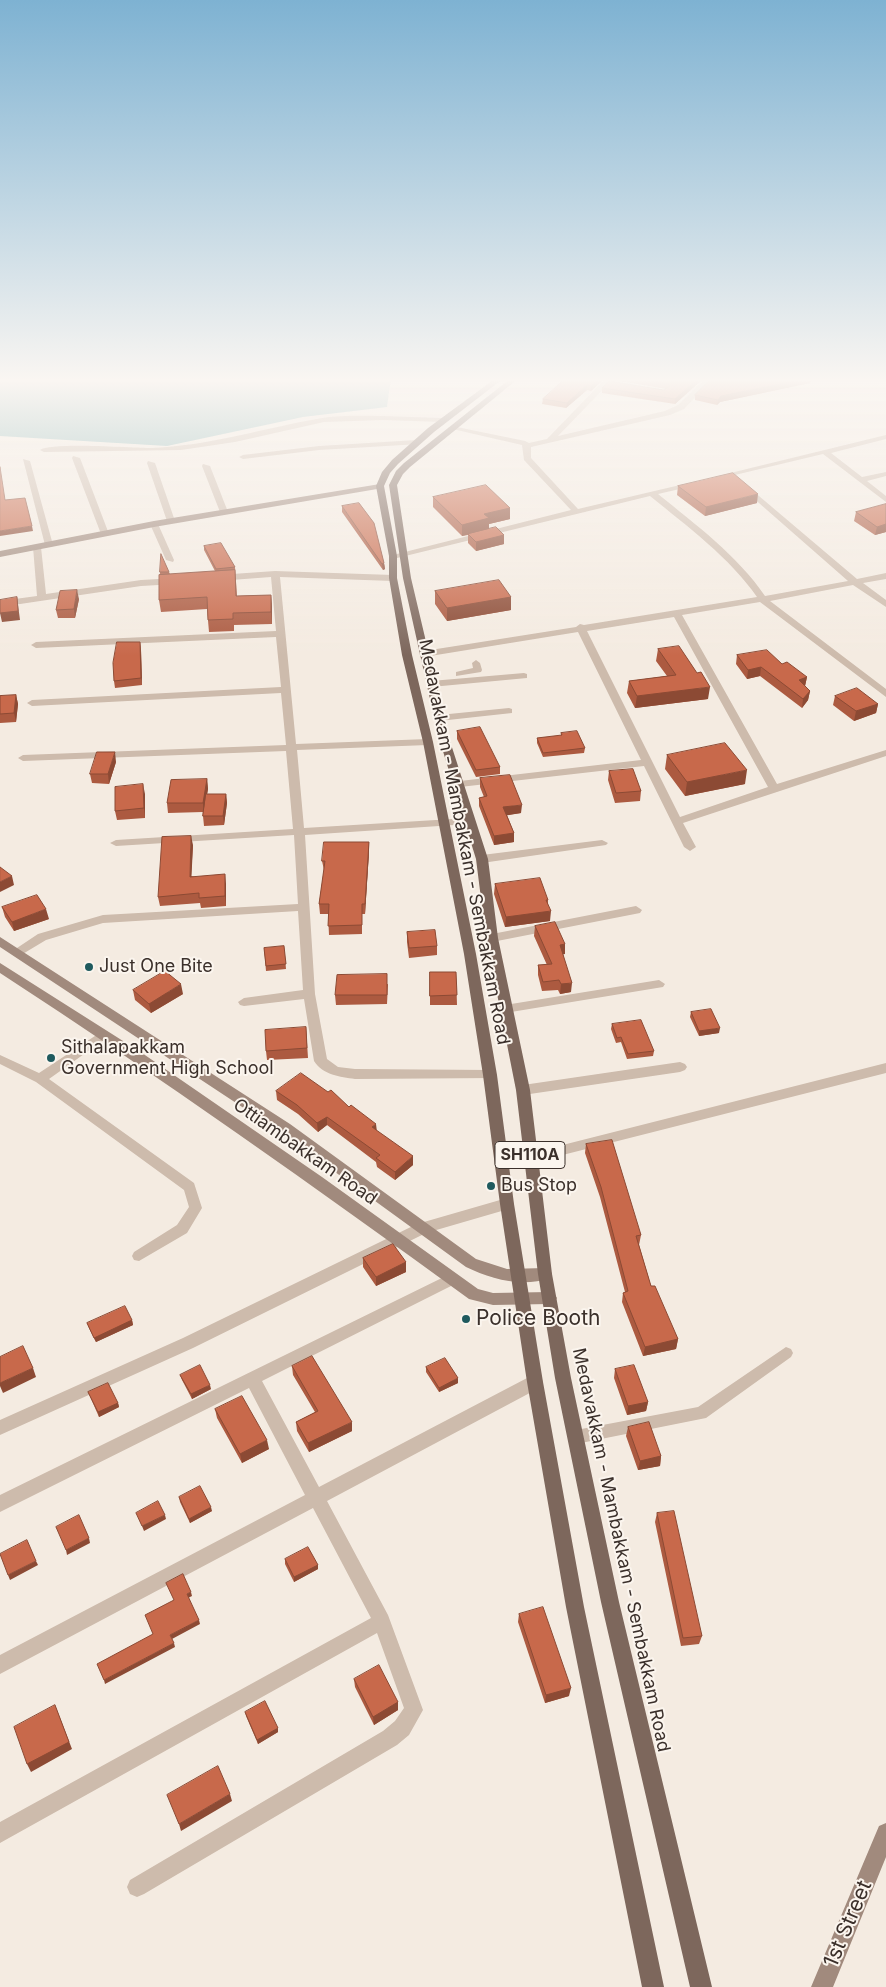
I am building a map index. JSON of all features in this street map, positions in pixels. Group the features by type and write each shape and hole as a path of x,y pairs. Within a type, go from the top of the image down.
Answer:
{"main road":[{"name":"Medavakkam - Mambakkam - Sembakkam Road","path":"387,471 380,486 439,718 482,859 492,938 523,1090 549,1298 610,1602 701,1987"},
{"name":"Medavakkam - Mambakkam - Sembakkam Road","path":"401,471 393,485 398,555 393,578 407,655 428,742 470,954 490,1075 534,1382 575,1607 654,1987"}],"street":[{"path":"29,471 49,545"},
{"path":"81,471 105,534"},
{"path":"154,471 171,521"},
{"path":"208,471 224,512"},
{"path":"539,471 576,511"},
{"path":"398,555 746,471"},
{"path":"848,471 886,500"},
{"path":"732,474 855,582 886,604"},
{"path":"860,480 886,474"},
{"path":"0,554 154,524 380,486"},
{"path":"651,493 710,541 748,578 764,600 886,694"},
{"path":"154,524 170,560"},
{"path":"37,546 42,597"},
{"path":"276,574 299,832 309,994 321,1062 335,1071 355,1074 490,1075"},
{"path":"208,578 276,574 393,578"},
{"path":"424,654 580,627 764,600 886,576"},
{"path":"0,604 141,583 189,580"},
{"path":"676,612 774,788"},
{"path":"580,627 690,847"},
{"path":"36,645 282,634"},
{"path":"32,702 286,690"},
{"path":"23,758 292,749 428,742"},
{"path":"678,821 774,788 886,753"},
{"path":"460,784 647,763"},
{"path":"116,844 469,821"},
{"path":"482,859 602,843"},
{"path":"17,952 59,931 103,919 304,907"},
{"path":"492,938 636,910"},
{"name":"Ottiambakkam Road","path":"0,941 285,1128 471,1262 492,1273 518,1276 545,1274"},
{"name":"Ottiambakkam Road","path":"0,967 104,1034 317,1181 450,1280 474,1295 493,1299 522,1300 549,1298"},
{"path":"505,1009 659,984"},
{"path":"244,1002 309,994"},
{"path":"523,1090 680,1067"},
{"path":"531,1158 886,1068"},
{"path":"0,1428 188,1343 422,1228 507,1204"},
{"path":"0,1504 450,1280"},
{"path":"137,1887 390,1738 402,1728 414,1710 382,1622 252,1380"},
{"path":"0,1665 317,1499 534,1382"},
{"path":"0,1833 382,1622"},
{"name":"1st Street","path":"822,1987 886,1833"}],"lane":[{"path":"430,681 471,673 478,670 476,663"},
{"path":"430,681 524,676"},
{"path":"439,718 509,711"},
{"path":"40,1079 104,1034"},
{"path":"0,1059 40,1079 189,1187 196,1208 182,1229 139,1256"},
{"path":"576,1437 700,1413 786,1353"}],"building":[{"path":"1,471 5,500 25,498 32,526 0,531"},
{"path":"733,473 758,494 706,507 678,486"},
{"path":"486,485 510,508 484,514 489,518 462,525 433,497"},
{"path":"359,503 374,523 384,563 382,564 342,506"},
{"path":"886,504 886,524 877,527 856,512"},
{"path":"496,527 504,535 476,542 468,534"},
{"path":"221,543 235,567 216,569 204,546"},
{"path":"161,554 169,572 160,572"},
{"path":"235,570 236,596 271,595 271,612 233,613 233,619 208,620 207,597 159,600 159,575"},
{"path":"499,580 511,597 447,608 435,591"},
{"path":"77,590 74,609 56,610 60,591"},
{"path":"17,597 18,611 0,613 0,600"},
{"path":"117,642 140,642 141,678 114,681 113,663"},
{"path":"679,646 697,673 701,672 710,687 637,696 629,681 676,675 658,649"},
{"path":"767,650 782,664 787,662 807,677 799,680 810,691 803,699 761,667 748,670 737,655"},
{"path":"857,688 878,704 856,711 835,696"},
{"path":"16,695 14,713 0,714 0,696"},
{"path":"480,727 500,767 476,770 457,731"},
{"path":"577,731 585,748 543,753 537,738 562,735 561,733"},
{"path":"725,743 747,770 687,782 667,755"},
{"path":"97,752 115,752 108,774 90,774"},
{"path":"633,769 641,791 616,793 609,771"},
{"path":"510,775 522,805 503,807 514,833 494,836 479,798 487,796 480,778"},
{"path":"207,779 203,803 167,803 171,780"},
{"path":"143,784 144,808 115,811 115,787"},
{"path":"206,794 226,794 223,816 203,816"},
{"path":"191,836 190,877 225,874 225,896 199,898 199,893 158,897 162,837"},
{"path":"324,842 369,842 365,904 362,904 362,925 328,926 329,904 319,904 325,861 322,861"},
{"path":"0,867 12,876 0,882"},
{"path":"540,878 551,911 506,917 495,884"},
{"path":"37,895 46,909 12,922 2,907"},
{"path":"555,922 565,944 560,945 572,983 561,984 559,980 543,982 538,965 552,964 535,926"},
{"path":"435,930 437,946 409,948 407,932"},
{"path":"284,946 286,964 266,966 264,948"},
{"path":"165,971 181,984 149,1004 133,990"},
{"path":"430,972 456,972 457,995 430,996"},
{"path":"387,974 387,995 335,995 337,975"},
{"path":"711,1009 720,1028 699,1031 691,1012"},
{"path":"641,1020 654,1051 628,1054 621,1037 617,1038 612,1024"},
{"path":"306,1027 307,1048 266,1051 265,1030"},
{"path":"301,1073 328,1092 331,1090 349,1107 351,1105 376,1124 372,1127 413,1156 395,1172 376,1158 380,1155 327,1117 317,1123 297,1105 276,1091"},
{"path":"612,1140 641,1235 636,1236 651,1286 655,1286 678,1339 645,1347 623,1293 628,1291 601,1187 586,1144"},
{"path":"393,1244 406,1262 376,1277 363,1258"},
{"path":"125,1306 132,1320 94,1338 87,1323"},
{"path":"23,1346 33,1368 0,1383 0,1357"},
{"path":"312,1356 352,1422 308,1443 296,1422 318,1411 292,1366"},
{"path":"445,1358 458,1378 439,1388 426,1367"},
{"path":"200,1365 210,1385 191,1394 180,1375"},
{"path":"634,1365 648,1402 628,1406 615,1369"},
{"path":"108,1383 118,1403 98,1412 88,1392"},
{"path":"242,1396 267,1440 240,1454 215,1409"},
{"path":"649,1422 661,1456 640,1461 628,1427"},
{"path":"200,1486 211,1507 189,1519 179,1497"},
{"path":"158,1501 165,1515 142,1526 136,1513"},
{"path":"674,1511 702,1636 683,1638 657,1513"},
{"path":"79,1515 89,1538 66,1550 56,1527"},
{"path":"27,1540 36,1561 8,1575 0,1554"},
{"path":"308,1547 318,1565 294,1577 285,1559"},
{"path":"183,1574 191,1592 187,1594 199,1620 170,1635 174,1643 104,1680 97,1664 153,1634 145,1615 174,1600 166,1583"},
{"path":"543,1607 571,1688 546,1695 519,1614"},
{"path":"379,1665 398,1702 373,1717 354,1679"},
{"path":"265,1701 278,1728 257,1740 245,1712"},
{"path":"55,1705 69,1742 27,1764 14,1727"},
{"path":"218,1766 230,1794 179,1824 167,1795"}],"place":[{"name":"Just One Bite","path":"89,967"},
{"name":"Sithalapakkam Government High School","path":"51,1058"},
{"name":"Bus Stop","path":"491,1186"},
{"name":"Police Booth","path":"466,1319"}]}
